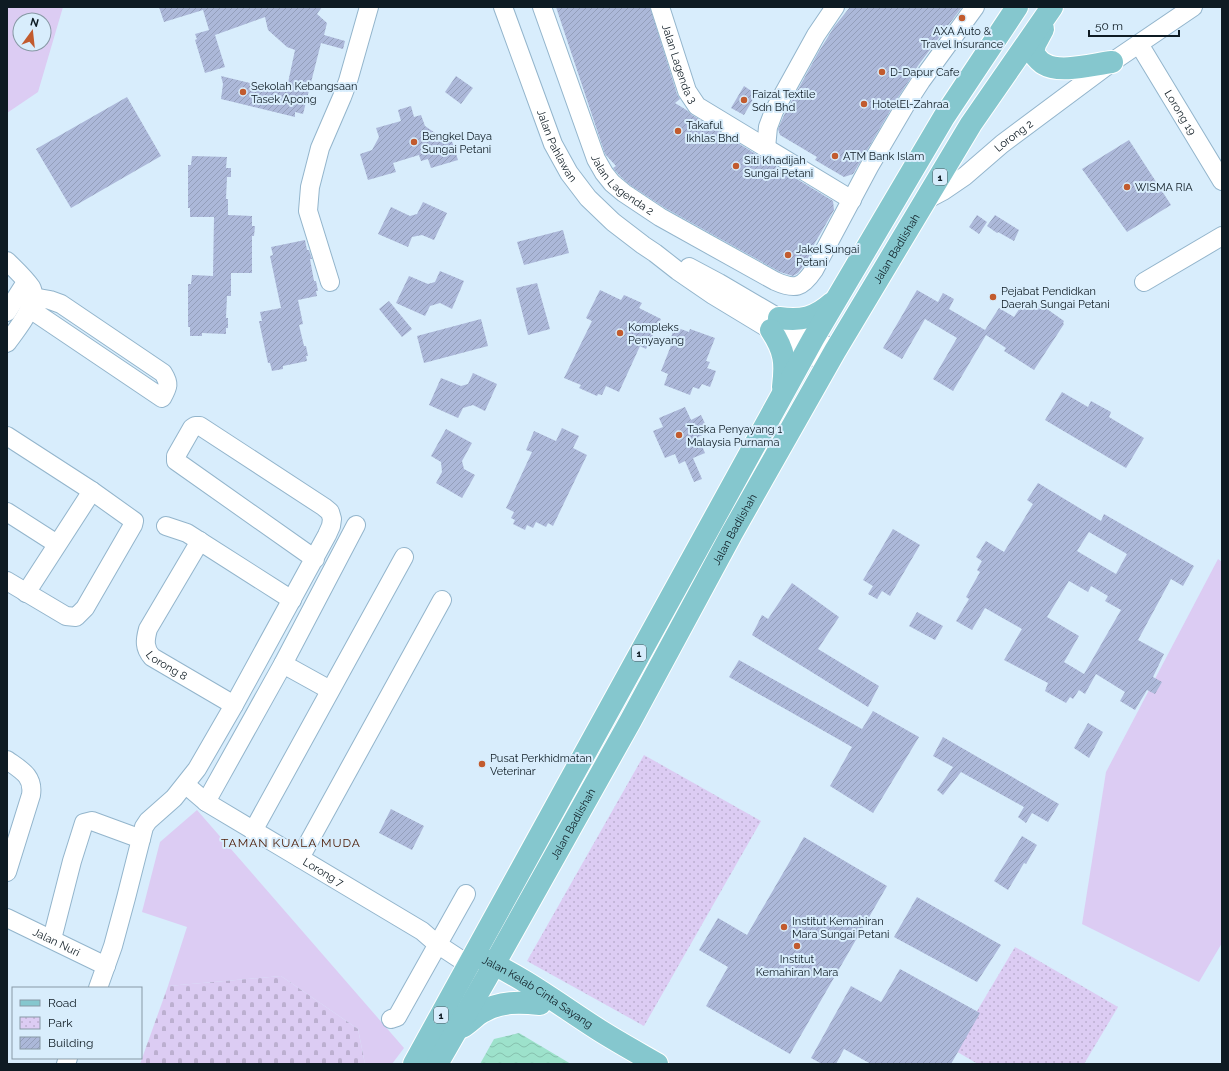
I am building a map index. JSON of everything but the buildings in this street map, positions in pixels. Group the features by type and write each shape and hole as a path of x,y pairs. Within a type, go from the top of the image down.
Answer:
{"main road":[{"name":"Jalan Badlishah","path":"414,1064 527,855 809,345 944,117 1017,7"},
{"name":"Jalan Badlishah","path":"437,1064 491,971 631,720 732,533 831,358 971,124 1053,7"},
{"path":"1053,7 1035,44 1034,53 1037,58 1044,64 1053,68 1106,66"},
{"path":"782,394 785,367 784,354 778,341 775,324 814,316 835,300"},
{"path":"455,1032 482,1012 494,1006 506,1003 542,999 520,967 515,927"},
{"name":"Jalan Kelab Cinta Sayang","path":"471,960 657,1064"}],"street":[{"path":"330,282 309,216 308,199 320,148 348,81 369,7"},
{"name":"Jalan Pahlawan","path":"503,7 553,144 569,173 588,198 613,222 655,253 683,264 719,283 775,324 831,358"},
{"name":"Jalan Lagenda 2","path":"542,7 596,159 612,183 624,193 660,217 775,281 792,287 807,281 852,200"},
{"name":"Jalan Lagenda 3","path":"660,7 687,91 692,100 698,106 852,200"},
{"path":"766,148 768,127 774,111 816,35 834,7"},
{"path":"852,200 869,167 906,104 974,7"},
{"name":"Lorong 2","path":"926,200 943,192 965,176 1002,144 1106,66 1193,7"},
{"name":"Lorong 19","path":"1139,44 1222,181"},
{"path":"1144,282 1222,236"},
{"path":"7,261 30,296 162,398 167,388 167,380 163,373 61,304 30,296 7,312"},
{"path":"7,343 30,296"},
{"path":"98,987 126,898 144,827 148,821 174,798 198,769 315,559 331,526 332,519 330,512 324,507 200,426 195,426 192,428 176,456 176,461 315,559"},
{"path":"7,436 92,491 134,521 80,615 72,617 66,616 7,581"},
{"path":"26,593 92,491"},
{"path":"7,512 57,544"},
{"path":"206,802 283,664 356,525"},
{"path":"166,526 187,533 292,600"},
{"name":"Lorong 8","path":"200,541 148,629 145,642 146,647 148,653 157,660 234,705"},
{"path":"253,831 404,557"},
{"path":"300,858 442,600"},
{"path":"283,664 330,690"},
{"path":"7,760 25,774 30,780 32,787 32,795 7,872"},
{"name":"Lorong 7","path":"186,785 206,802 253,831 471,960"},
{"path":"52,939 72,861 84,823 92,821 141,839"},
{"path":"391,1019 397,1016 466,894"},
{"name":"Jalan Nuri","path":"7,918 106,966"}],"green space":[{"path":"7,7 63,7 52,44 52,12 12,12 12,52 50,52 38,92 7,113"},
{"path":"1218,559 1222,562 1222,943 1199,982 1082,924 1106,772"},
{"path":"644,755 761,821 644,1026 527,961"},
{"path":"197,810 404,1048 392,1064 365,1064 358,1029 281,976 168,986 187,927 142,912 160,842"},
{"path":"1015,947 1118,1007 1084,1064 978,1064 954,1050"},
{"path":"281,976 358,1029 365,1064 140,1064 168,986"}],"water":[{"path":"519,1033 571,1064 480,1064 494,1039"}],"place":[{"name":"AXA Auto & Travel Insurance","path":"962,18"},
{"name":"D-Dapur Cafe","path":"882,72"},
{"name":"Sekolah Kebangsaan Tasek Apong","path":"243,92"},
{"name":"Faizal Textile Sdn Bhd","path":"744,100"},
{"name":"HotelEl-Zahraa","path":"864,104"},
{"name":"Takaful Ikhlas Bhd","path":"678,131"},
{"name":"Bengkel Daya Sungai Petani","path":"414,142"},
{"name":"ATM Bank Islam","path":"835,156"},
{"name":"Siti Khadijah Sungai Petani","path":"736,166"},
{"name":"WISMA RIA","path":"1127,187"},
{"name":"Jakel Sungai Petani","path":"788,255"},
{"name":"Pejabat Pendidkan Daerah Sungai Petani","path":"993,297"},
{"name":"Kompleks Penyayang","path":"620,333"},
{"name":"Taska Penyayang 1 Malaysia Purnama","path":"679,435"},
{"name":"Pusat Perkhidmatan Veterinar","path":"482,764"},
{"name":"Institut Kemahiran Mara Sungai Petani","path":"784,927"},
{"name":"Institut Kemahiran Mara","path":"797,946"}],"district":[{"name":"TAMAN KUALA MUDA","path":"291,843"}]}
